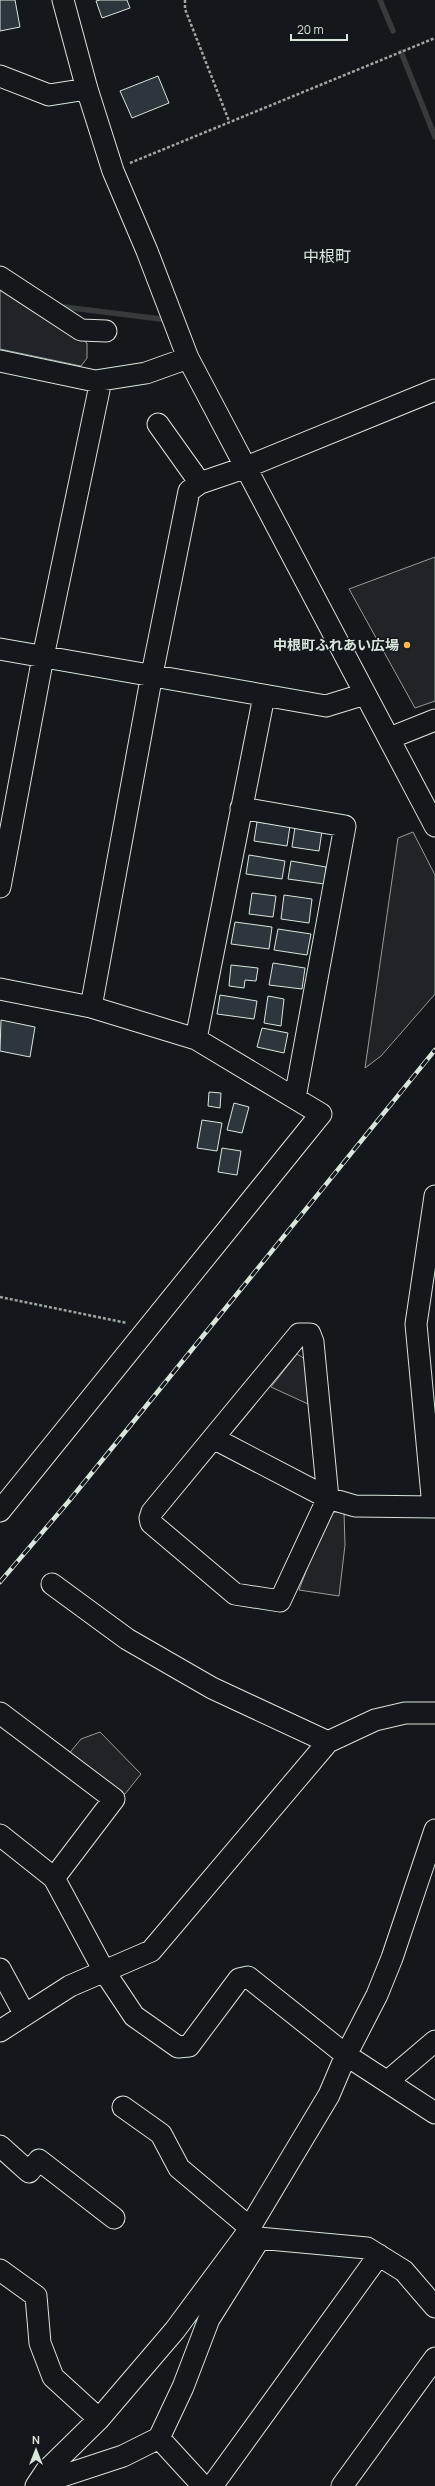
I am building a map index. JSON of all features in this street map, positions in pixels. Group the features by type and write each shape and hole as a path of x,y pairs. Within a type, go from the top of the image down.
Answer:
{"street":[{"path":"63,0 87,89 113,171 147,251 188,358 244,468 390,738 435,826"},
{"path":"0,76 49,95 87,89"},
{"path":"0,277 81,330 106,331"},
{"path":"0,361 95,381 146,373 188,358"},
{"path":"0,888 44,657 99,390 95,381"},
{"path":"91,1007 152,674 189,491 200,483 244,468 435,390"},
{"path":"158,424 200,483"},
{"path":"0,649 152,674 264,696 326,706 365,694"},
{"path":"196,1040 264,696"},
{"path":"390,738 435,720"},
{"path":"241,808 344,826 295,1098"},
{"path":"0,989 91,1007 196,1040 321,1114 0,1511"},
{"path":"215,1439 328,1498 355,1506 434,1507 416,1324 435,1196"},
{"path":"299,1334 310,1334 313,1342 328,1498 280,1601 235,1594 151,1523 150,1518 152,1512 215,1439 299,1334"},
{"path":"52,1584 127,1639 212,1688 328,1742"},
{"path":"0,1713 114,1800 54,1878"},
{"path":"0,2031 70,1986 151,1951 328,1742 376,1720 405,1713 435,1713"},
{"path":"37,2485 123,2456 159,2438 183,2387 209,2319 252,2233 325,2102 346,2055 377,1995 392,1958 435,1830"},
{"path":"0,1835 54,1878 104,1971 134,2016 178,2047 189,2046 239,1979 248,1977 346,2055 433,2110"},
{"path":"0,1969 25,2014"},
{"path":"388,2081 435,2041"},
{"path":"123,2107 161,2134 178,2168 242,2221 252,2233 367,2248 404,2271 435,2307"},
{"path":"0,2146 29,2172 39,2160 114,2218"},
{"path":"37,2485 46,2471 99,2419 176,2330 252,2233"},
{"path":"212,2486 378,2255"},
{"path":"0,2270 36,2296 40,2342 53,2377 99,2419"},
{"path":"342,2486 435,2358"},
{"path":"159,2438 203,2486"}],"path":[{"path":"185,0 185,10 229,121"},
{"path":"113,171 229,121 435,38"},
{"path":"0,1297 148,1328"}],"shaded area":[{"path":"0,281 87,343 87,358 81,366 0,349"},
{"name":"中根町ふれあい広場","path":"435,557 435,701 415,708 349,589"},
{"path":"413,832 435,875 435,994 381,1056 365,1068 398,838"},
{"path":"297,1354 305,1359 308,1404 271,1387"},
{"path":"344,1511 345,1545 339,1596 299,1590 328,1513"},
{"path":"100,1732 141,1774 125,1794 114,1795 67,1756 81,1739"}],"building":[{"path":"0,0 15,0 20,27 0,31"},
{"path":"127,0 130,8 102,18 96,1"},
{"path":"158,76 169,103 132,118 120,91"},
{"path":"257,822 290,826 287,846 254,841"},
{"path":"295,827 322,831 319,851 292,847"},
{"path":"249,855 285,861 282,879 246,874"},
{"path":"291,861 326,867 324,884 288,879"},
{"path":"252,893 276,896 273,917 249,914"},
{"path":"284,895 312,899 309,923 281,919"},
{"path":"235,922 272,927 269,949 231,944"},
{"path":"278,929 311,934 307,955 274,950"},
{"path":"273,963 305,968 302,989 269,985"},
{"path":"231,965 258,968 256,981 245,980 244,988 229,986"},
{"path":"220,995 257,1001 254,1019 217,1014"},
{"path":"268,996 284,999 281,1026 264,1023"},
{"path":"1,1020 35,1027 30,1057 0,1051"},
{"path":"262,1028 288,1033 284,1053 257,1047"},
{"path":"209,1092 221,1093 220,1108 208,1106"},
{"path":"234,1103 249,1107 242,1133 227,1130"},
{"path":"202,1120 222,1123 217,1151 197,1148"},
{"path":"222,1148 241,1151 237,1175 218,1172"}],"waterway":[{"path":"380,0 393,31"},
{"path":"401,52 435,137"},
{"path":"64,307 169,320"}],"railway":[{"path":"0,1582 69,1501 435,1050"}],"place":[{"name":"中根町ふれあい広場","path":"407,645"}],"district":[{"name":"中根町","path":"327,256"}]}
